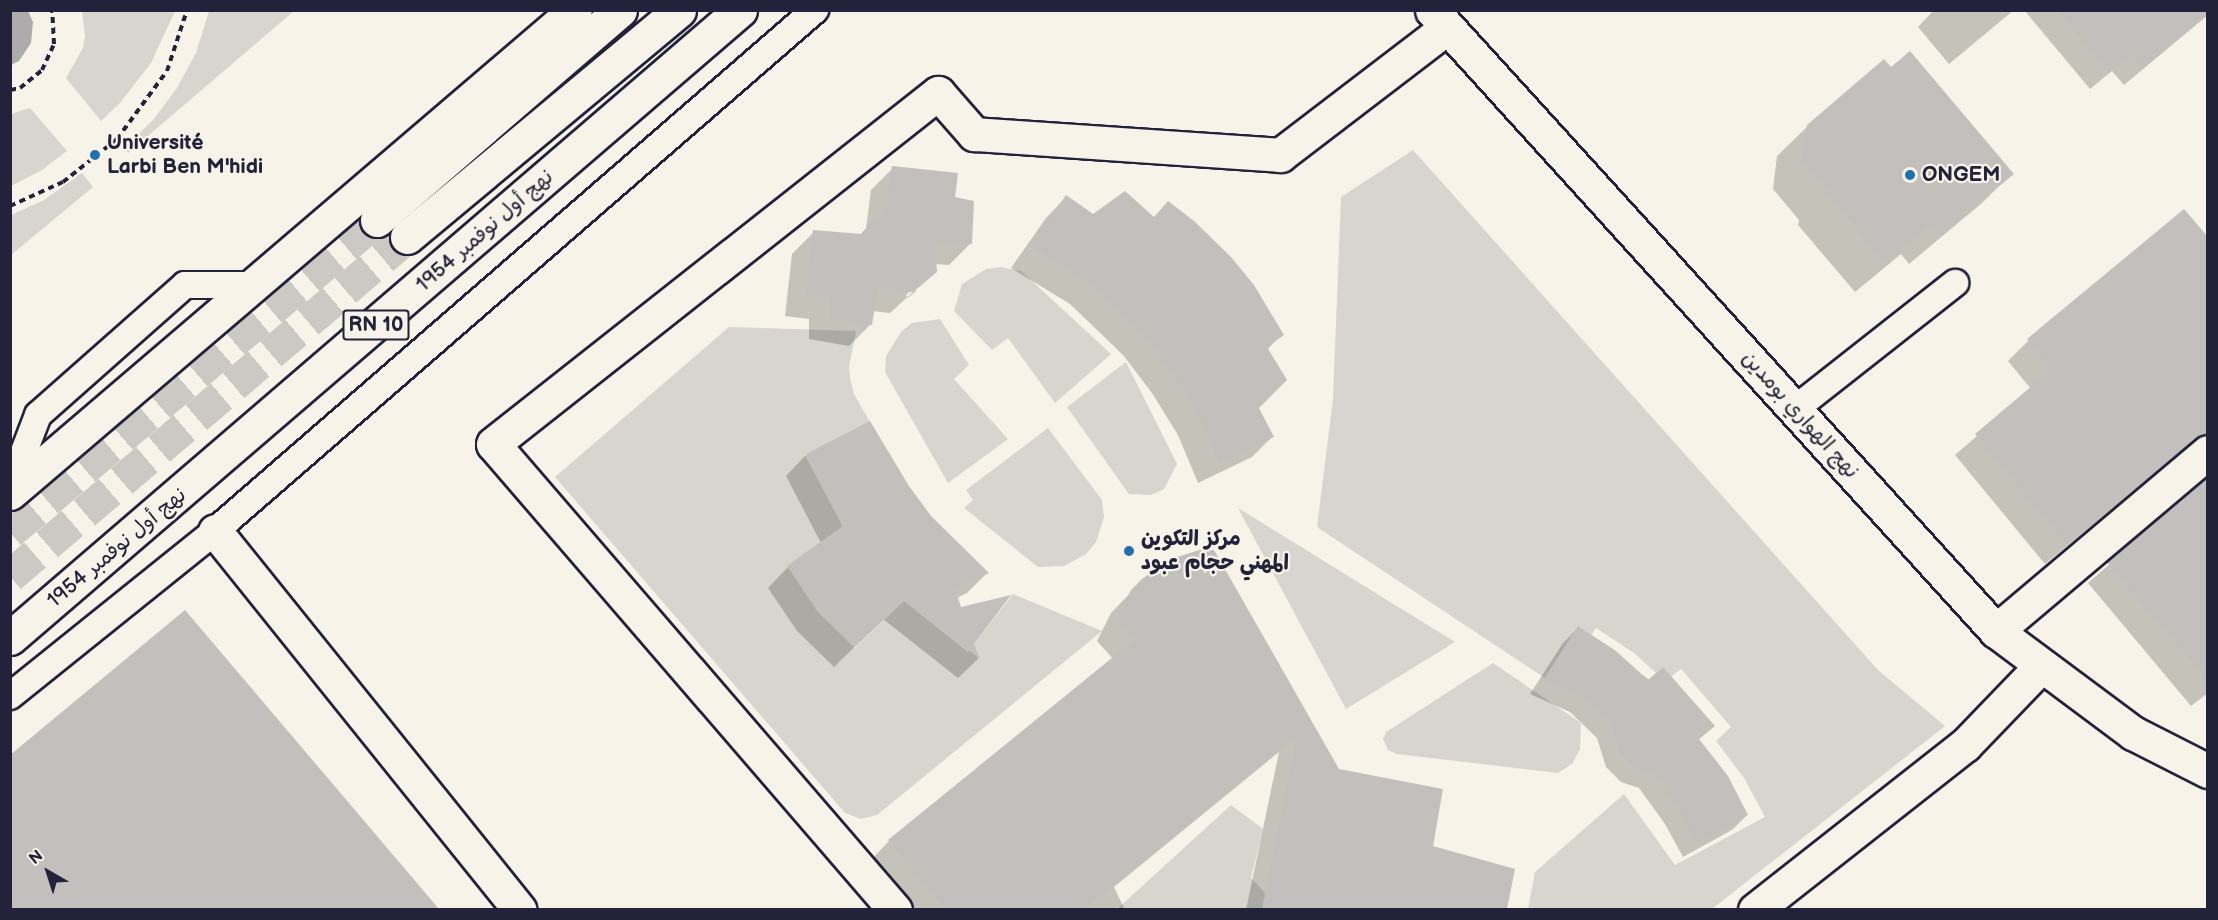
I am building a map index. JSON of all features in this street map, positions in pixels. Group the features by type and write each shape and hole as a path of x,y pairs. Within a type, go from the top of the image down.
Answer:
{"main road":[{"path":"10,493 574,10"},
{"path":"377,220 620,10"},
{"path":"407,237 679,10"},
{"name":"نهج أول نوفمبر 1954","path":"10,638 740,10"},
{"path":"895,909 493,444 938,93 974,134 1280,155 1439,20"},
{"name":"نهج الهواري بومدين","path":"1439,20 1996,631 2133,733 2208,771"},
{"path":"1996,631 2208,452"},
{"path":"215,531 520,909"},
{"path":"1755,909 1965,745 2041,666"}],"lane":[{"path":"10,696 215,531 815,10"},
{"path":"1795,409 1954,283"},
{"path":"10,488 38,415 185,285 252,285"}],"path":[{"path":"10,90 20,88 42,70 54,44 52,10"},
{"path":"10,206 63,182 117,139 167,71 187,10"}],"shaded area":[{"path":"11,10 28,11 33,22 31,43 19,61 11,65"},
{"path":"82,11 175,11 151,63 120,103 101,121 66,78 83,48 85,36"},
{"path":"209,11 294,11 128,153 125,147 153,120 177,88 196,53"},
{"path":"30,108 67,151 42,170 11,186 11,114"},
{"path":"1413,150 1878,670 1945,726 1712,909 1528,909 1535,872 1624,794 1675,865 1765,817 1744,778 1716,741 1731,727 1681,669 1665,681 1634,653 1596,628 1561,681 1551,682 1317,527 1333,399 1341,197"},
{"path":"82,173 93,187 11,255 11,215 44,200"},
{"path":"1001,267 1021,271 1111,354 1055,403 1008,338 992,350 954,311 962,284 986,269"},
{"path":"940,319 969,365 954,379 1008,439 948,483 885,372 886,356 901,332 912,323"},
{"path":"729,327 856,331 849,367 850,378 854,394 870,422 805,455 843,527 788,567 817,611 855,648 904,601 968,652 1013,594 1102,631 877,815 861,819 845,813 555,477"},
{"path":"1126,362 1177,464 1164,489 1151,495 1129,494 1067,407"},
{"path":"1048,428 1102,500 1104,517 1096,542 1086,554 1064,566 1038,567 964,508 973,500 966,490"},
{"path":"1238,508 1455,642 1346,709"},
{"path":"1493,663 1581,723 1580,749 1572,764 1558,773 1397,754 1388,750 1383,739 1386,732"},
{"path":"1231,805 1263,829 1251,878 1268,896 1262,909 1116,910"}],"building":[{"path":"2057,10 2208,10 2208,12 2143,68 2131,53 2109,72"},
{"path":"1910,51 2014,174 1940,235 1931,225 1885,263 1802,159 1807,125 1884,59 1891,67"},
{"path":"892,166 958,173 955,197 974,201 972,244 935,242 937,272 913,292 878,287 872,325 830,318 830,297 806,295 813,230 861,234 872,221 886,213"},
{"path":"1125,191 1154,217 1168,201 1194,221 1231,257 1254,285 1284,335 1267,347 1287,380 1259,408 1274,437 1219,463 1205,427 1182,386 1144,334 1090,283 1031,246 1066,195 1093,214"},
{"path":"2184,209 2208,237 2208,434 2196,438 2067,544 1975,434 2052,369 2027,339"},
{"path":"870,421 909,486 931,516 989,573 955,589 961,607 1011,595 974,644 980,659 905,600 855,647 817,610 787,566 843,526 806,454"},
{"path":"2208,477 2208,680 2107,562"},
{"path":"1199,550 1214,550 1339,769 1443,789 1433,846 1515,869 1507,909 1262,909 1298,734 1084,909 945,909 888,840 1134,640 1117,619 1131,590 1168,560"},
{"path":"185,610 439,909 10,909 10,755"},
{"path":"1578,626 1616,651 1648,680 1663,667 1715,726 1699,739 1728,776 1748,815 1698,844 1680,809 1654,774 1636,768 1620,753 1611,724 1585,698 1544,679"}],"tunnel":[{"path":"10,532 377,220"},
{"path":"10,576 407,237"}],"place":[{"name":"Université Larbi Ben M'hidi","path":"95,155"},
{"name":"ONGEM","path":"1910,175"},
{"name":"مركز التكوين المهني حجام عبود","path":"1129,551"}]}
